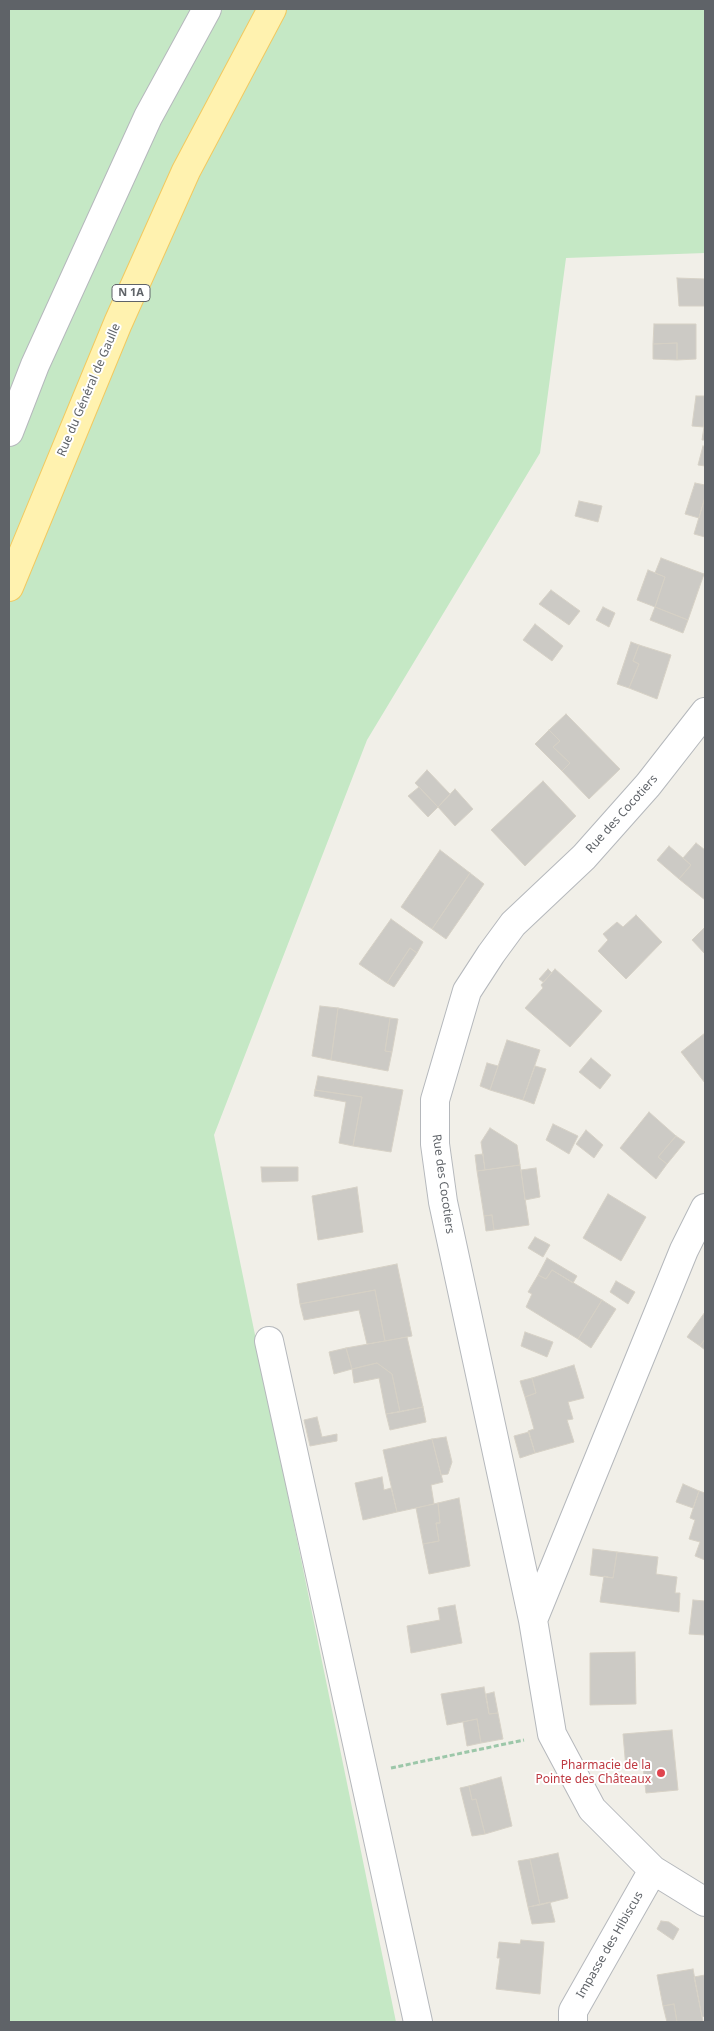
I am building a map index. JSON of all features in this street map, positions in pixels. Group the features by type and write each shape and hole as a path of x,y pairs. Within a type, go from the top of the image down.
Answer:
{"main road":[{"name":"Rue du Général de Gaulle","path":"9,587 118,323 186,171 272,9"}],"street":[{"path":"9,432 35,365 148,117 207,9"},
{"name":"Rue des Cocotiers","path":"705,712 648,785 584,857 513,924 491,954 467,991 434,1100 435,1144 443,1202 533,1620 552,1734 592,1810 654,1870 705,1902"},
{"path":"533,1620 684,1250 705,1208"},
{"path":"269,1340 418,2022"},
{"name":"Impasse des Hibiscus","path":"573,2022 573,2011 654,1870"}],"path":[{"path":"363,1768 552,1734"}],"green space":[{"path":"9,9 705,9 705,253 566,258 540,453 367,740 214,1135 396,2022 9,2022"}],"building":[{"path":"677,278 705,279 705,306 679,306"},
{"path":"654,324 696,324 696,359 677,360 677,343 653,344"},
{"path":"677,343 677,360 653,359 653,344"},
{"path":"696,396 705,396 704,427 692,426"},
{"path":"705,414 705,440 702,440 704,427"},
{"path":"703,446 705,447 705,466 698,465"},
{"path":"695,483 705,485 705,497 699,518 685,514"},
{"path":"705,497 705,537 694,534"},
{"path":"579,501 602,506 598,522 575,516"},
{"path":"661,558 704,574 688,620 655,607 665,577 655,573"},
{"path":"648,570 665,577 655,607 637,600"},
{"path":"551,590 580,611 569,625 539,604"},
{"path":"603,607 615,613 609,627 596,620"},
{"path":"655,607 688,620 683,633 650,620"},
{"path":"535,624 563,646 552,661 523,640"},
{"path":"631,642 639,645 633,661 639,664 629,688 617,684"},
{"path":"639,645 671,655 657,699 629,688 639,664 633,661"},
{"path":"566,714 620,769 589,799 562,771 570,763 553,747 560,741 549,730"},
{"path":"549,730 560,741 553,747 570,763 562,771 535,744"},
{"path":"427,770 450,794 438,807 415,783"},
{"path":"543,781 576,816 525,866 491,830"},
{"path":"419,787 438,807 428,817 408,796"},
{"path":"455,789 473,809 455,826 438,807"},
{"path":"696,843 705,850 705,900 679,879 691,865 683,858"},
{"path":"669,846 691,865 679,879 657,860"},
{"path":"440,850 470,873 432,929 401,907"},
{"path":"470,873 484,884 446,939 432,929"},
{"path":"636,915 662,942 626,979 598,951 608,940 603,934 617,922 623,927"},
{"path":"391,919 423,942 417,953 410,948 387,983 359,964"},
{"path":"705,927 705,954 692,940"},
{"path":"410,948 417,953 394,987 387,983"},
{"path":"548,969 552,973 543,982 539,979"},
{"path":"555,969 602,1011 570,1047 525,1008 543,988 541,985"},
{"path":"320,1006 338,1008 331,1060 312,1056"},
{"path":"338,1008 390,1018 385,1051 392,1052 388,1071 331,1060"},
{"path":"390,1018 398,1019 392,1052 385,1051"},
{"path":"705,1033 705,1083 681,1052"},
{"path":"507,1040 540,1050 523,1100 490,1090"},
{"path":"591,1058 611,1075 600,1089 579,1072"},
{"path":"487,1063 498,1066 490,1090 480,1086"},
{"path":"535,1066 546,1069 534,1104 523,1100"},
{"path":"318,1076 403,1090 391,1152 353,1146 362,1097 315,1090"},
{"path":"315,1090 362,1097 353,1146 339,1143 346,1102 314,1096"},
{"path":"649,1112 676,1136 658,1157 667,1164 656,1179 620,1148"},
{"path":"553,1124 578,1136 569,1154 546,1140"},
{"path":"490,1128 517,1145 520,1165 485,1170 481,1142"},
{"path":"586,1130 603,1145 594,1158 576,1144"},
{"path":"676,1136 685,1142 667,1164 658,1157"},
{"path":"483,1154 485,1170 477,1171 475,1155"},
{"path":"520,1165 529,1225 494,1230 492,1215 484,1216 477,1171"},
{"path":"261,1167 298,1167 298,1181 262,1182"},
{"path":"536,1168 540,1197 525,1200 521,1170"},
{"path":"357,1187 363,1232 318,1240 312,1196"},
{"path":"608,1194 646,1217 621,1261 583,1238"},
{"path":"492,1215 494,1230 486,1231 484,1216"},
{"path":"535,1237 550,1245 543,1257 528,1248"},
{"path":"547,1258 577,1276 573,1283 552,1270 546,1279 538,1275"},
{"path":"397,1264 412,1336 385,1341 375,1290 300,1304 297,1284"},
{"path":"552,1270 602,1300 578,1339 526,1307 532,1294 528,1292 538,1275 546,1279"},
{"path":"616,1281 635,1292 628,1304 610,1292"},
{"path":"375,1290 385,1341 367,1344 359,1310 304,1320 300,1304"},
{"path":"602,1300 616,1309 591,1348 578,1339"},
{"path":"705,1312 705,1339 700,1346 687,1337"},
{"path":"525,1332 553,1342 547,1357 521,1346"},
{"path":"407,1337 423,1407 400,1412 392,1374 377,1363 352,1369 346,1348"},
{"path":"705,1339 705,1350 700,1346"},
{"path":"346,1348 352,1369 334,1374 329,1352"},
{"path":"377,1363 392,1374 400,1412 386,1414 379,1378 354,1383 352,1369"},
{"path":"574,1365 584,1398 568,1402 573,1419 567,1420 574,1442 535,1453 528,1431 534,1429 525,1397 536,1393 532,1378"},
{"path":"532,1378 536,1393 525,1397 520,1381"},
{"path":"423,1407 426,1422 390,1430 386,1414"},
{"path":"317,1417 322,1437 337,1434 337,1441 310,1446 304,1420"},
{"path":"529,1432 535,1453 520,1458 514,1436"},
{"path":"446,1437 452,1462 448,1474 441,1475 432,1439"},
{"path":"432,1439 443,1482 431,1485 434,1504 397,1512 383,1450"},
{"path":"382,1477 384,1490 391,1488 397,1512 363,1520 355,1483"},
{"path":"683,1484 699,1491 693,1508 676,1502"},
{"path":"699,1491 705,1493 705,1560 695,1556 700,1542 689,1539 695,1520 690,1518"},
{"path":"459,1498 470,1566 429,1574 423,1544 439,1541 436,1523 440,1523 438,1503"},
{"path":"438,1503 440,1523 436,1523 439,1541 423,1544 416,1508"},
{"path":"593,1549 617,1552 613,1578 590,1575"},
{"path":"617,1552 658,1557 656,1574 677,1577 675,1593 680,1593 679,1612 600,1602 604,1576 613,1578"},
{"path":"693,1600 705,1601 705,1635 689,1634"},
{"path":"455,1605 462,1643 411,1653 407,1626 440,1620 438,1608"},
{"path":"635,1652 636,1704 590,1705 590,1653"},
{"path":"484,1687 489,1714 498,1713 503,1739 481,1743 477,1719 447,1725 441,1694"},
{"path":"494,1692 498,1713 489,1714 486,1694"},
{"path":"477,1719 481,1743 467,1746 463,1722"},
{"path":"672,1730 678,1790 646,1793 643,1767 626,1769 623,1734"},
{"path":"501,1777 512,1826 485,1834 476,1799 472,1800 469,1786"},
{"path":"469,1786 472,1800 476,1799 485,1834 472,1836 460,1788"},
{"path":"558,1853 568,1898 540,1905 530,1859"},
{"path":"530,1859 540,1905 528,1907 518,1861"},
{"path":"550,1902 555,1922 532,1924 528,1907"},
{"path":"661,1921 669,1922 679,1929 673,1940 657,1929"},
{"path":"521,1940 544,1942 540,1994 496,1989 500,1958 497,1958 499,1942 520,1944"},
{"path":"693,1969 703,2022 677,2022 674,2004 663,2006 657,1975"},
{"path":"705,1975 705,2016 702,2017 694,1977"},
{"path":"674,2004 677,2022 667,2022 663,2006"}],"place":[{"name":"Pharmacie de la Pointe des Châteaux","path":"661,1773"}]}
